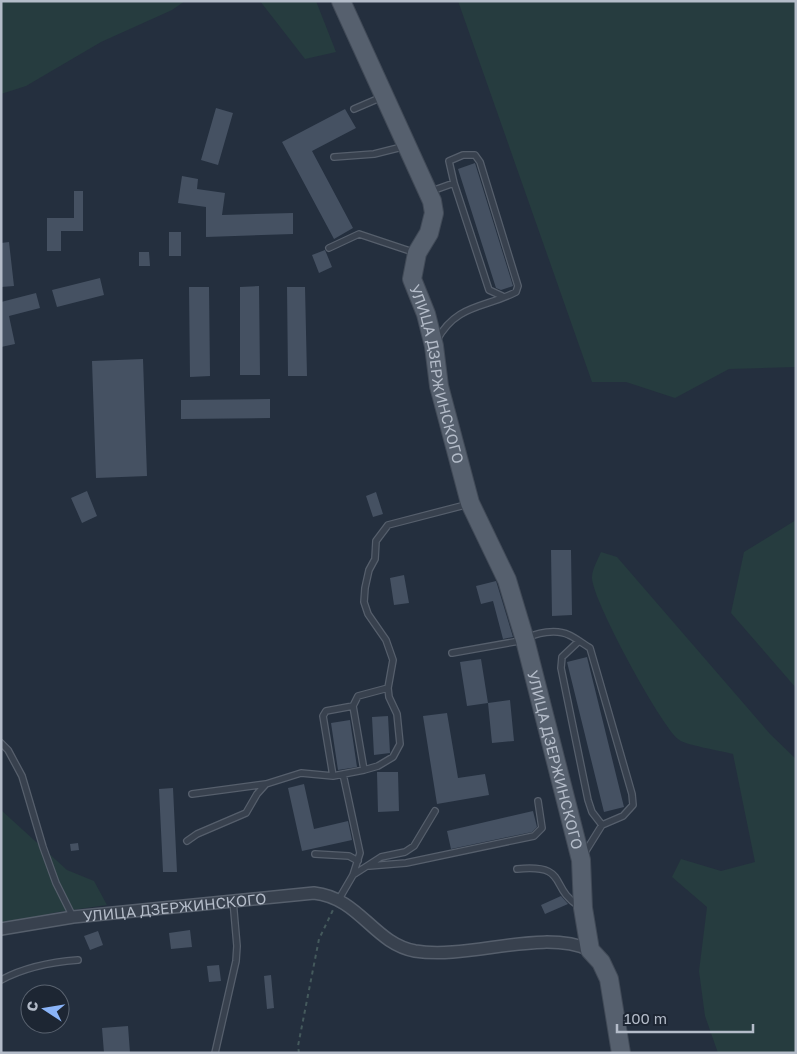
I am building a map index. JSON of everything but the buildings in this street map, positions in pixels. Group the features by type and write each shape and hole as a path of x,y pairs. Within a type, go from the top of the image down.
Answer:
{"main road":[{"name":"УЛИЦА ДЗЕРЖИНСКОГО","path":"341,1 428,192 434,213 429,233 417,253 412,279 426,314 434,346 439,386 470,503 506,580 525,640 581,860 583,908 590,950"},
{"path":"590,950 601,962 609,979 621,1053"}],"street":[{"name":"УЛИЦА ДЗЕРЖИНСКОГО","path":"1,929 73,917 314,893 339,899 359,913 387,939 412,950 458,951 564,942 590,950"}],"lane":[{"path":"354,109 385,95"},
{"path":"334,157 374,154 406,146"},
{"path":"434,346 447,324 455,317 463,312 504,297 516,292 517,278 480,162 475,155 463,155 449,161 454,183 489,290 496,295 504,297"},
{"path":"428,192 454,183"},
{"path":"329,248 359,234 417,253"},
{"path":"192,794 266,784 302,773 333,776 378,766 393,757 400,744 397,714 389,697 388,688 393,660 386,640 368,614 364,602 365,588 369,570 374,560 376,541 388,525 470,503"},
{"path":"452,653 525,640 532,635 555,632 568,634 590,648 632,794 633,806 628,812 602,825 589,842 581,860"},
{"path":"579,641 562,657 561,668 588,800 592,812 602,825"},
{"path":"364,770 353,706 358,696 388,688"},
{"path":"333,776 323,716 326,711 353,706"},
{"path":"1,743 8,750 22,776 46,856 56,883 73,917"},
{"path":"339,899 353,875 358,861 359,842 342,774"},
{"path":"187,841 197,834 246,813 257,794 266,784"},
{"path":"369,866 406,863 534,836 542,828 538,801"},
{"path":"353,875 381,857 405,852 414,846 435,811"},
{"path":"315,854 349,856 358,861"},
{"path":"517,869 546,869 553,874 571,900 583,908"},
{"path":"215,1053 236,961 237,946 233,900"},
{"path":"1,980 19,971 78,960"}],"path":[{"path":"299,1053 298,1046 319,939 339,899"}],"green space":[{"path":"1,1 185,1 172,10 101,42 26,86 1,94"},
{"path":"260,1 316,1 336,52 305,59"},
{"path":"458,1 796,1 796,367 729,369 675,398 626,382 592,382"},
{"path":"796,520 796,688 731,613 744,552"},
{"path":"601,552 617,557 770,734 796,759 796,1053 718,1053 705,1016 699,971 707,907 672,877 681,859 721,871 755,862 733,754 681,741 669,729 643,687 602,609 592,577 595,564"},
{"path":"1,810 67,870 94,881 107,905 58,912 1,924"}]}
